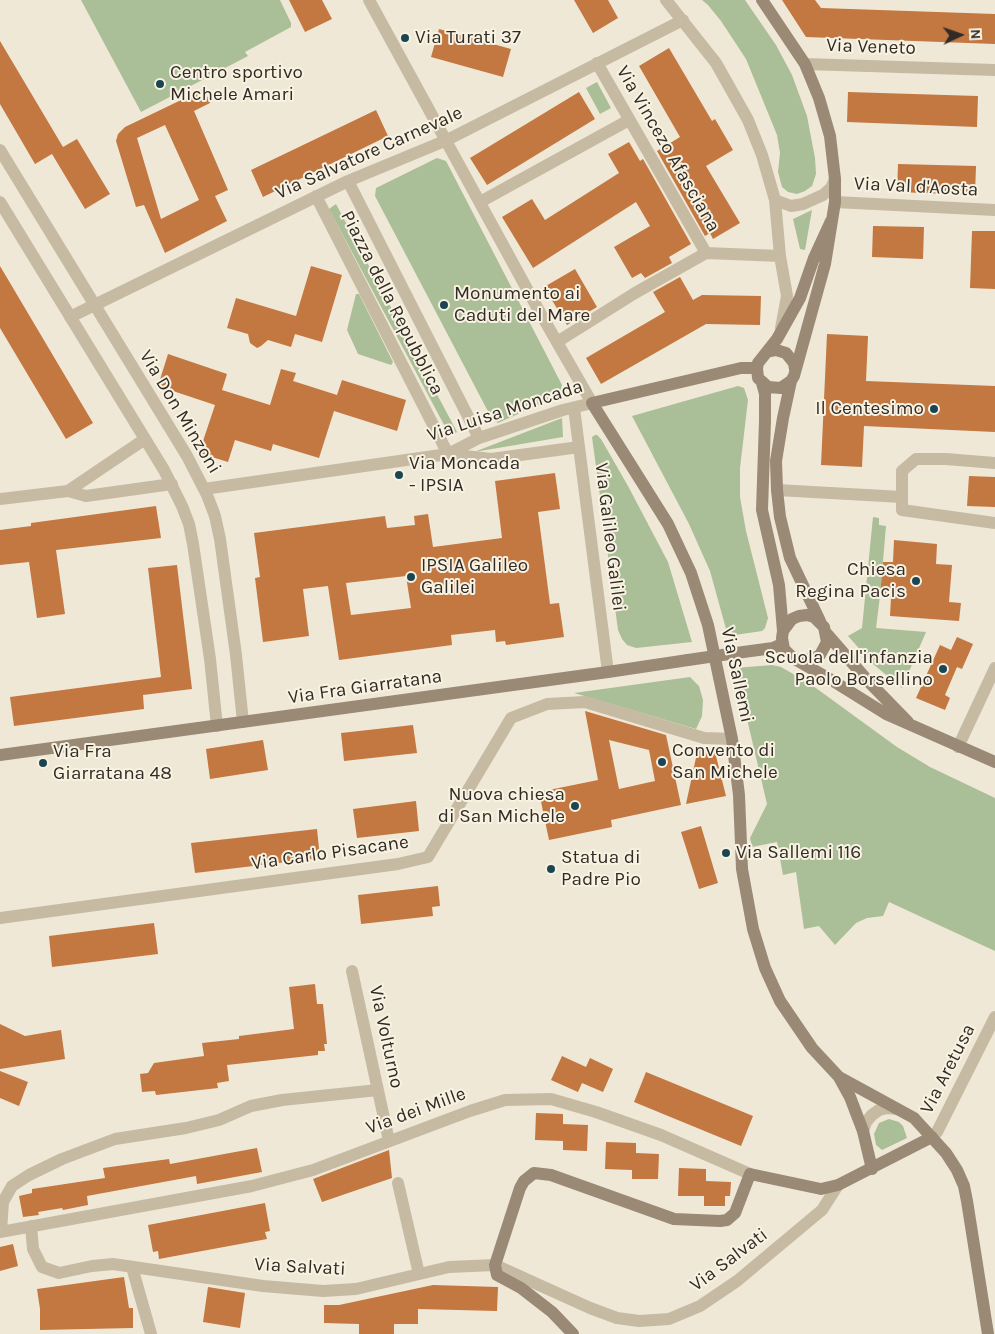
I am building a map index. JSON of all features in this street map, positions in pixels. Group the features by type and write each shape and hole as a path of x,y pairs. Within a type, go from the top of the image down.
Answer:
{"main road":[{"path":"762,0 805,64 820,98 830,136 835,179 835,202 824,264 793,375 778,442 776,490 780,516 790,558 827,634 868,682 913,727"},
{"path":"767,352 776,350 786,353 794,363 793,375 781,388 774,389 762,383 758,378 757,368 760,358 777,339 800,298 814,258 831,221"},
{"name":"Via Luisa Moncada","path":"592,403 741,368 757,368"},
{"path":"762,383 765,421 762,462 762,510 779,585 783,637 788,653 886,714 995,762"},
{"name":"Via Sallemi","path":"592,403 668,524 691,574 708,625 732,739 739,795 742,869 753,929 764,968 780,1001 807,1040 839,1077 854,1106 863,1131 872,1168"},
{"path":"783,637 786,624 799,616 814,617 820,622"},
{"path":"800,660 813,659 820,655 827,642 827,634"},
{"name":"Via Fra Giarratana","path":"0,756 773,648 783,637"},
{"name":"Via Sallemi","path":"839,1077 914,1118 932,1137 957,1170 964,1186 988,1334"},
{"path":"838,1185 932,1137"},
{"path":"572,1334 552,1312 521,1288 497,1274 495,1265 524,1181 534,1173 551,1175 674,1219 720,1221 727,1220 735,1213 750,1174"},
{"name":"Via dei Mille","path":"750,1174 821,1189 838,1185"}],"street":[{"path":"369,0 592,403"},
{"path":"666,0 716,63 748,120 762,155 775,200 786,296 781,330"},
{"name":"Via Salvatore Carnevale","path":"70,317 316,196 447,140 683,20"},
{"name":"Via Vincezo Afasciana","path":"598,63 706,254"},
{"name":"Via Veneto","path":"805,64 995,70"},
{"path":"480,202 629,120"},
{"name":"Via Don Minzoni","path":"0,150 186,456 204,489 220,539 243,722"},
{"path":"775,200 791,206 803,204 823,195 831,188 835,179"},
{"name":"Piazza della Repubblica","path":"348,181 479,438"},
{"name":"Piazza della Repubblica","path":"316,196 448,454"},
{"path":"0,202 172,484 186,515 193,544 210,659 217,726"},
{"name":"Via Val d'Aosta","path":"835,202 995,210"},
{"path":"557,342 635,293 706,254 780,256"},
{"name":"Via Luisa Moncada","path":"204,489 448,454 479,438 592,403"},
{"name":"Via Galileo Galilei","path":"574,408 608,672"},
{"path":"68,491 145,439"},
{"path":"448,454 491,459 579,447"},
{"path":"995,463 946,459 916,459 902,471 902,510 995,523"},
{"path":"0,499 68,491 86,496 172,484"},
{"path":"776,490 902,497"},
{"path":"958,747 995,668"},
{"name":"Via Carlo Pisacane","path":"0,918 398,864 428,857 511,718 547,704 585,702 704,738 732,739"},
{"name":"Via Volturno","path":"352,971 389,1141"},
{"name":"Via Aretusa","path":"932,1137 995,1018"},
{"path":"1,1232 3,1202 12,1186 29,1175 62,1159 115,1138 186,1128 218,1120 251,1106 282,1100 378,1090"},
{"name":"Via dei Mille","path":"1,1232 252,1186 313,1170 470,1111 506,1100 551,1099 596,1112 661,1135 750,1174"},
{"path":"863,1131 866,1122 879,1110 897,1109"},
{"path":"398,1183 419,1274"},
{"name":"Via Salvati","path":"30,1226 33,1248 42,1267 59,1273 113,1264 263,1286 323,1291 356,1289 449,1267 495,1265 590,1308 617,1318 639,1320 669,1319 700,1306 737,1281 822,1210 838,1185"},
{"path":"132,1267 151,1334"}],"green space":[{"name":"Centro sportivo Michele Amari","path":"81,0 280,0 291,23 291,27 245,52 248,56 141,112"},
{"path":"702,0 745,0 776,45 792,75 807,116 816,174 812,186 805,191 797,194 788,192 782,187 778,172 780,153 777,135 746,59 721,21"},
{"path":"597,82 611,108 600,114 586,88"},
{"path":"437,158 446,161 562,385 560,395 498,423 492,419 375,196 376,188"},
{"path":"336,204 457,432 450,436 329,209"},
{"path":"812,210 805,250 800,249 793,219"},
{"path":"356,294 359,294 393,362 391,365 358,354 347,330"},
{"path":"738,386 744,388 748,400 740,468 740,497 746,531 768,618 762,631 728,636 710,571 689,524 632,416"},
{"path":"562,418 563,437 474,452"},
{"path":"595,435 601,439 668,562 692,642 636,648 627,645 622,639 618,630 592,437"},
{"path":"873,517 879,518 879,525 886,526 876,628 926,632 902,688 873,664 848,636 862,628"},
{"path":"772,665 781,667 809,683 897,747 930,767 995,798 995,951 889,902 883,916 867,918 856,923 835,945 819,926 804,929 796,872 783,875 777,842 752,847 750,838 767,804 735,668"},
{"path":"690,677 699,686 703,700 702,716 696,729 574,693"},
{"path":"889,1119 899,1122 903,1126 907,1138 882,1150 876,1145 874,1134 879,1123"}],"building":[{"path":"289,0 322,0 332,19 305,32"},
{"path":"574,0 608,0 618,18 593,33"},
{"path":"782,0 815,0 821,8 995,14 995,44 806,37"},
{"path":"439,29 511,49 503,77 431,57"},
{"path":"0,41 63,147 77,139 110,194 85,209 52,154 35,164 0,104"},
{"path":"669,48 712,121 715,119 733,150 706,166 740,223 713,239 710,233 705,236 657,151 680,137 639,66"},
{"path":"204,89 210,103 194,111 228,190 215,196 227,221 165,253 144,205 136,207 116,141 118,134 125,127","holes":["165,125 199,200 161,219 137,138"]},
{"path":"579,92 595,119 487,185 470,158"},
{"path":"848,92 978,96 977,127 847,122"},
{"path":"376,110 388,136 263,197 251,170"},
{"path":"629,142 640,161 643,159 691,244 669,257 672,263 645,278 641,273 632,278 614,247 650,226 636,202 533,268 502,217 532,199 545,220 619,173 608,154"},
{"path":"898,164 976,166 975,195 897,192"},
{"path":"873,226 924,227 923,259 872,257"},
{"path":"972,231 995,231 995,289 970,288"},
{"path":"0,266 93,423 66,439 0,328"},
{"path":"311,266 342,275 322,342 295,334 291,347 268,340 257,348 250,343 248,334 227,328 236,298 296,316"},
{"path":"575,269 597,307 567,325 544,287"},
{"path":"680,277 693,300 702,295 761,296 760,325 706,324 601,384 586,358 665,312 653,292"},
{"path":"827,334 868,336 866,381 995,386 995,432 864,426 862,467 821,465"},
{"path":"168,354 227,374 222,390 270,405 281,369 296,373 293,381 337,395 342,380 406,400 397,431 334,411 319,458 273,444 271,451 235,440 228,462 199,453 215,405 158,386"},
{"path":"555,473 560,509 538,512 550,604 559,603 564,637 506,645 505,641 496,642 495,630 451,635 452,645 339,660 328,586 303,589 309,636 263,642 255,578 260,577 254,533 385,516 387,528 415,525 414,516 428,514 433,547 502,538 495,481","holes":["406,576 411,608 351,615 346,583"]},
{"path":"969,476 995,477 995,507 967,506"},
{"path":"156,506 161,538 56,550 65,614 37,618 29,562 0,565 0,530 31,526 31,523"},
{"name":"Chiesa Regina Pacis","path":"894,540 937,544 936,564 952,565 949,602 961,603 959,621 890,616 891,597 880,596 883,562 893,562"},
{"path":"177,565 192,689 143,695 144,709 14,726 10,697 161,677 148,568"},
{"path":"957,637 973,644 962,669 957,667 945,695 950,698 945,710 916,698 940,645 951,650"},
{"name":"Convento di San Michele","path":"585,711 666,735 681,805 611,820 612,827 549,840 539,792 598,780","holes":["609,740 649,750 655,781 619,789"]},
{"path":"413,725 417,753 344,761 341,733"},
{"path":"263,740 268,770 210,779 206,749"},
{"path":"704,746 709,747 715,752 726,796 686,804 697,753"},
{"path":"416,801 419,831 357,838 353,809"},
{"path":"701,826 718,883 699,889 681,832"},
{"path":"317,829 320,858 195,873 191,843"},
{"path":"438,886 440,906 432,907 433,916 361,924 358,895"},
{"path":"154,923 158,954 52,967 49,936"},
{"path":"315,984 317,1004 323,1004 327,1044 324,1044 325,1051 318,1051 318,1055 227,1065 229,1081 217,1083 218,1088 156,1095 155,1091 142,1092 140,1074 148,1073 154,1063 204,1056 202,1043 239,1039 239,1036 294,1029 289,987"},
{"path":"0,1024 25,1036 61,1030 65,1059 0,1069"},
{"path":"562,1056 586,1067 590,1058 613,1069 603,1092 582,1083 578,1092 551,1080"},
{"path":"0,1071 28,1082 19,1106 0,1098"},
{"path":"646,1072 753,1116 741,1146 634,1102"},
{"path":"536,1113 563,1114 563,1124 588,1125 587,1151 563,1150 563,1141 535,1140"},
{"path":"606,1142 636,1143 636,1153 659,1154 658,1179 632,1179 632,1170 605,1169"},
{"path":"257,1148 262,1172 197,1184 196,1176 87,1196 88,1205 38,1212 39,1215 23,1217 19,1196 32,1193 32,1189 105,1178 103,1168 169,1159 170,1164"},
{"path":"389,1150 392,1178 322,1202 313,1179"},
{"path":"679,1168 706,1169 706,1181 731,1182 730,1196 725,1196 725,1206 704,1206 704,1196 678,1196"},
{"path":"265,1203 270,1231 265,1232 267,1239 159,1259 158,1251 153,1252 148,1225"},
{"path":"13,1244 18,1266 0,1271 0,1247"},
{"path":"124,1277 129,1308 133,1308 133,1328 40,1330 40,1309 37,1289"},
{"path":"433,1285 498,1287 497,1311 418,1309 418,1324 394,1324 394,1334 359,1334 359,1324 324,1323 324,1305 339,1305"},
{"path":"208,1287 245,1293 240,1328 203,1322"}],"place":[{"name":"Via Turati 37","path":"405,38"},
{"name":"Centro sportivo Michele Amari","path":"160,84"},
{"name":"Monumento ai Caduti del Mare","path":"444,305"},
{"name":"Il Centesimo","path":"934,409"},
{"name":"Via Moncada - IPSIA","path":"399,475"},
{"name":"IPSIA Galileo Galilei","path":"411,577"},
{"name":"Chiesa Regina Pacis","path":"916,581"},
{"name":"Scuola dell'infanzia Paolo Borsellino","path":"943,669"},
{"name":"Convento di San Michele","path":"662,762"},
{"name":"Via Fra Giarratana 48","path":"43,763"},
{"name":"Nuova chiesa di San Michele","path":"575,806"},
{"name":"Via Sallemi 116","path":"726,853"},
{"name":"Statua di Padre Pio","path":"551,869"}]}
